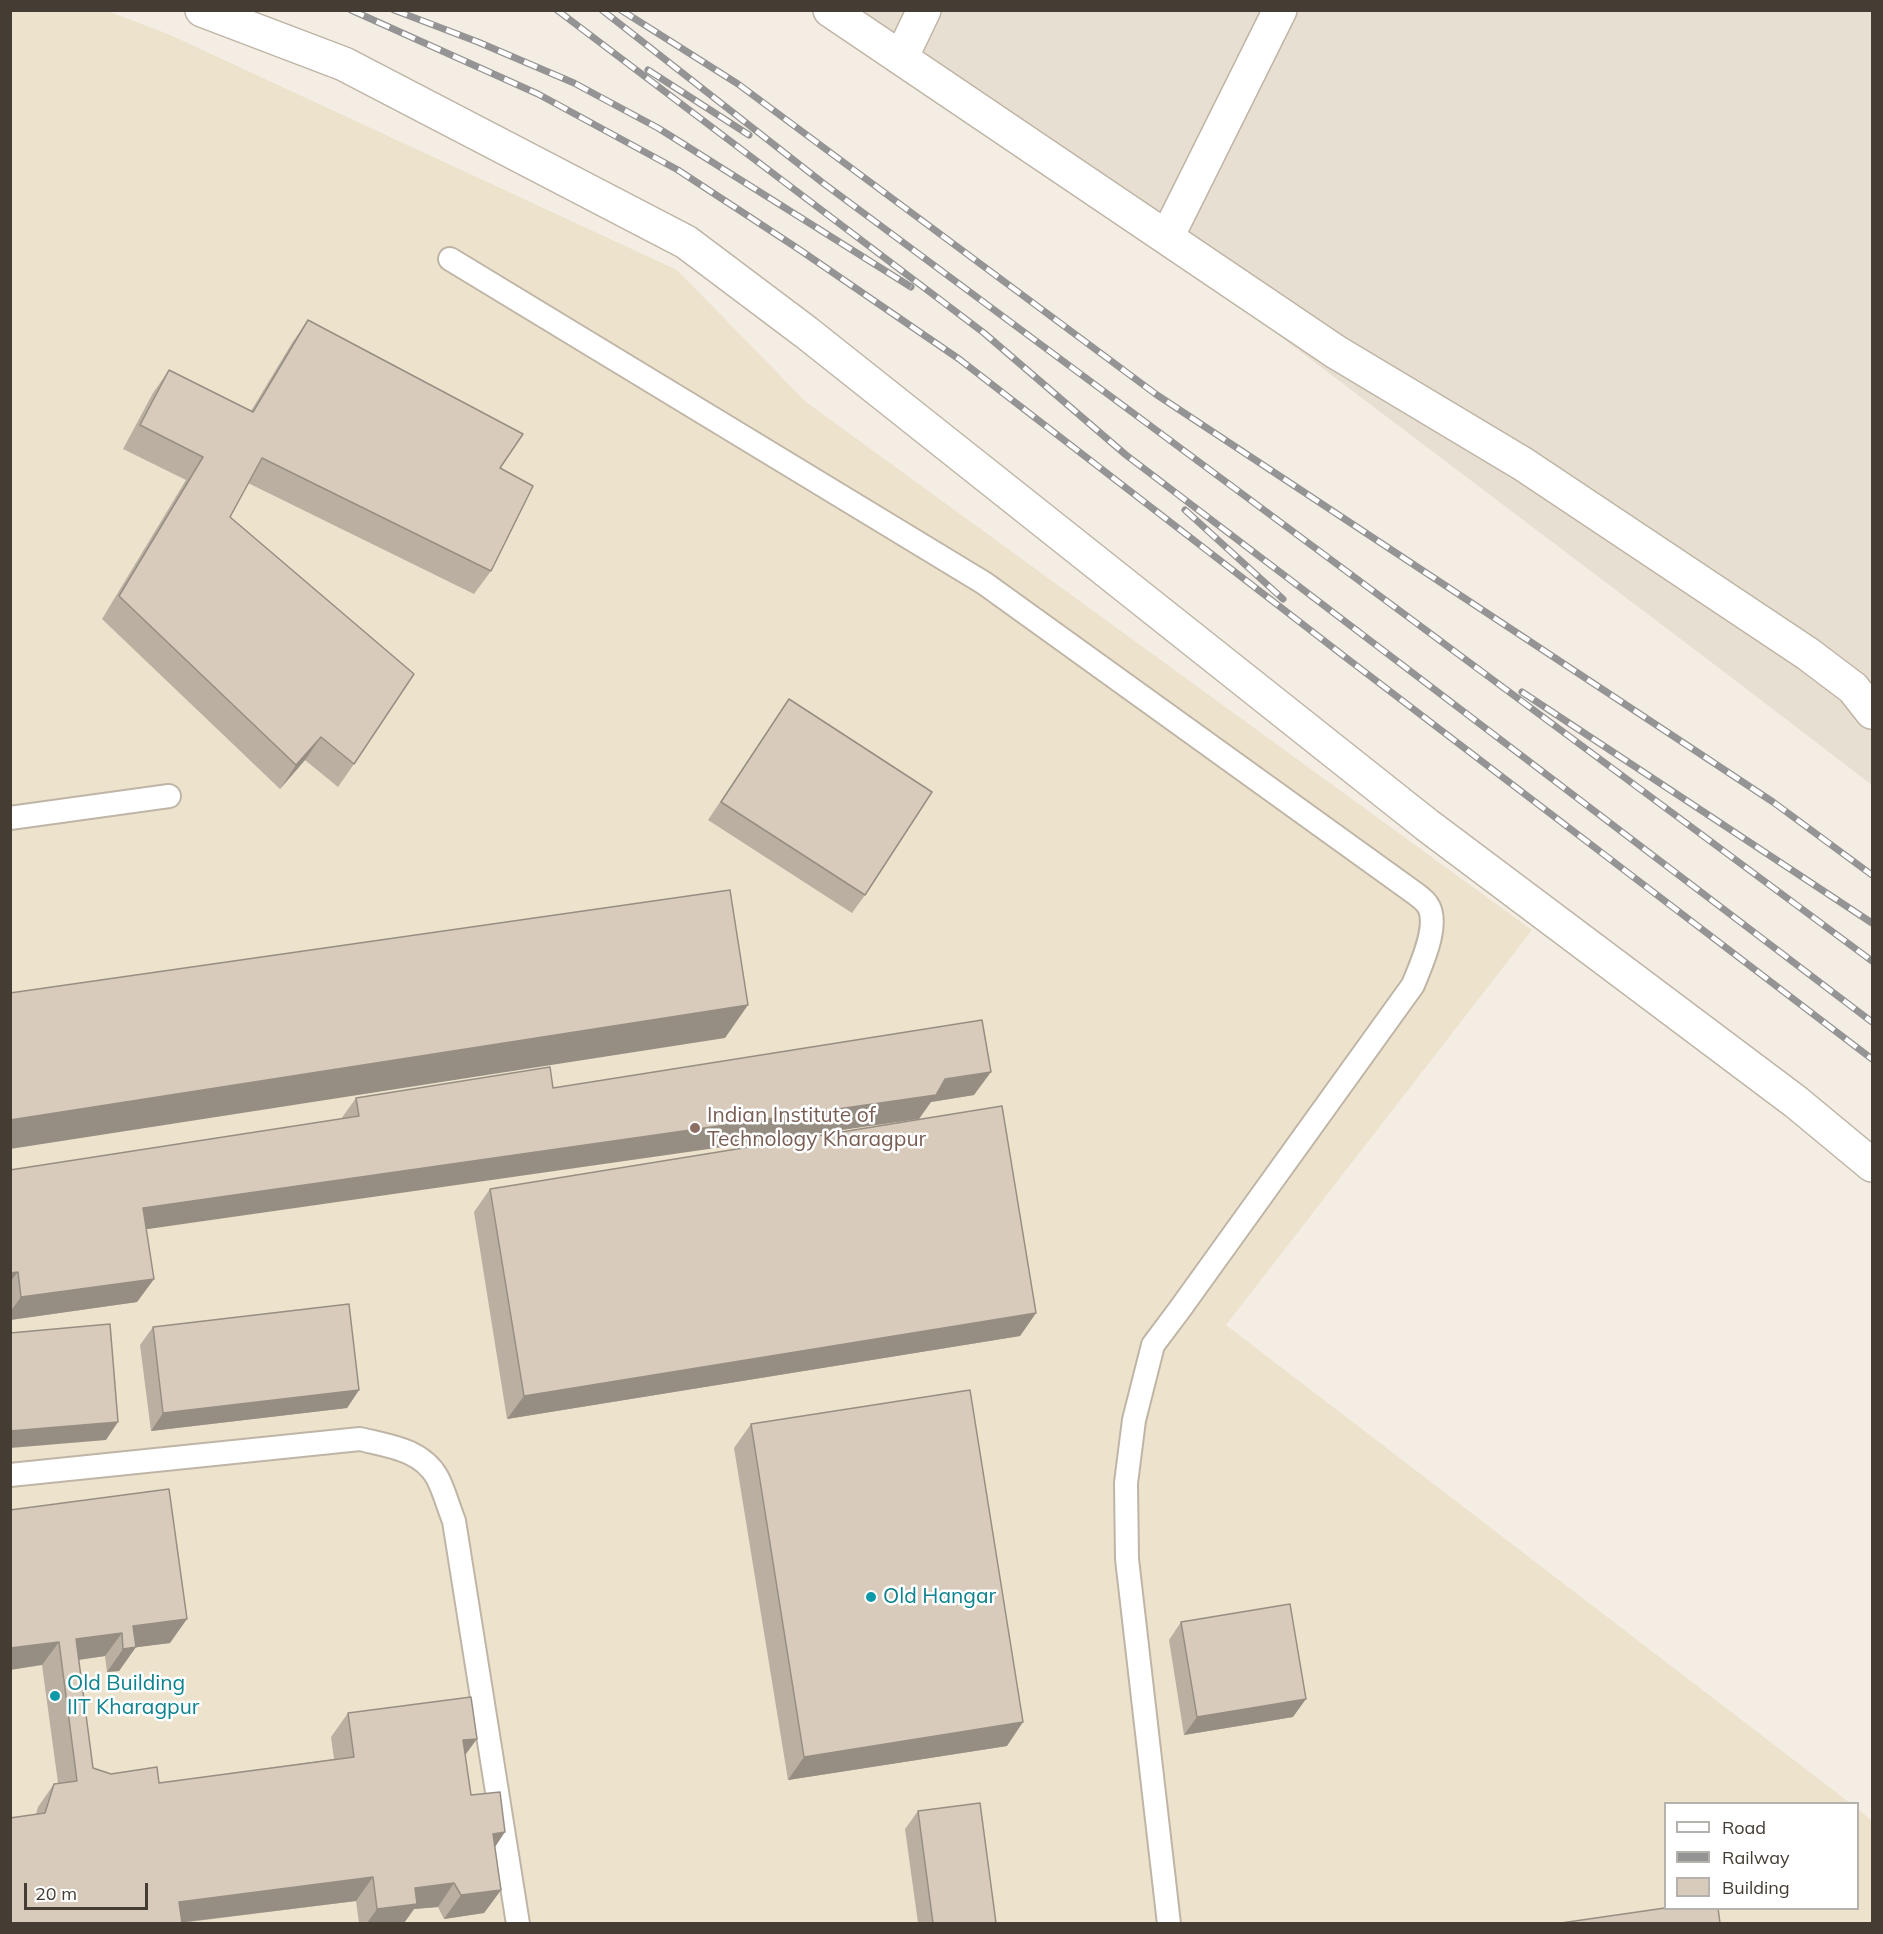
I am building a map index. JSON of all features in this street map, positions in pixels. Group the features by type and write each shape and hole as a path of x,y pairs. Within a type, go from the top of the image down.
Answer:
{"street":[{"path":"202,10 344,64 686,242 807,333 1427,825 1796,1102 1872,1165"},
{"path":"830,10 1336,352 1523,464 1808,654 1853,688 1872,712"},
{"path":"901,58 924,10"},
{"path":"1167,237 1280,10"}],"lane":[{"path":"450,259 984,583 1428,904 1432,921 1428,948 1413,985 1153,1345 1134,1420 1126,1483 1128,1559 1169,1923"},
{"path":"10,818 170,796"},
{"path":"10,1475 360,1439 404,1449 422,1459 436,1476 454,1521 518,1923"}],"shaded area":[{"name":"Indian Institute of Technology Kharagpur","path":"11,11 107,11 168,34 677,270 806,402 1532,930 1226,1325 1849,1802 1664,1802 1664,1910 1859,1910 1859,1810 1872,1821 1872,1923 11,1924"},
{"path":"850,11 1872,11 1872,785 1719,668"}],"building":[{"path":"308,320 523,434 500,468 533,486 491,571 262,458 230,517 414,674 354,764 321,737 296,765 119,596 203,457 140,425 169,370 253,412"},
{"path":"789,699 932,792 865,895 721,802"},
{"path":"730,890 748,1005 10,1120 10,993"},
{"path":"982,1020 991,1072 945,1079 936,1095 143,1208 154,1279 21,1297 18,1272 10,1273 10,1170 359,1116 356,1098 550,1067 553,1088"},
{"path":"1002,1106 1036,1313 524,1396 490,1189"},
{"path":"349,1304 359,1390 163,1413 153,1327"},
{"path":"110,1324 118,1422 10,1431 10,1333"},
{"name":"Old Hangar","path":"970,1390 1023,1722 804,1757 751,1424"},
{"name":"Old Building IIT Kharagpur","path":"169,1489 187,1619 133,1626 136,1647 123,1649 122,1633 76,1639 93,1768 111,1774 157,1767 159,1783 354,1757 348,1713 471,1697 477,1739 463,1740 471,1795 500,1792 505,1832 493,1834 501,1890 461,1895 454,1883 415,1888 417,1904 377,1909 373,1877 179,1902 182,1923 10,1923 10,1818 45,1813 54,1784 77,1781 59,1642 10,1648 10,1510"},
{"path":"1290,1604 1306,1699 1197,1717 1181,1622"},
{"path":"980,1803 996,1923 933,1923 918,1811"},
{"path":"1664,1908 1664,1910 1718,1910 1720,1923 1561,1923"}],"railway":[{"path":"351,10 538,94 678,170 959,359 1872,1059"},
{"path":"394,10 478,42 574,83 658,128 911,287"},
{"path":"557,10 984,333 1126,455 1872,1022"},
{"path":"602,10 823,183 1872,961"},
{"path":"621,10 738,84 1157,395 1773,802 1872,875"},
{"path":"648,70 749,135"},
{"path":"1185,510 1283,599"},
{"path":"1522,692 1872,923"}],"place":[{"name":"Indian Institute of Technology Kharagpur","path":"695,1128"},
{"name":"Old Hangar","path":"871,1597"},
{"name":"Old Building IIT Kharagpur","path":"55,1696"}]}
